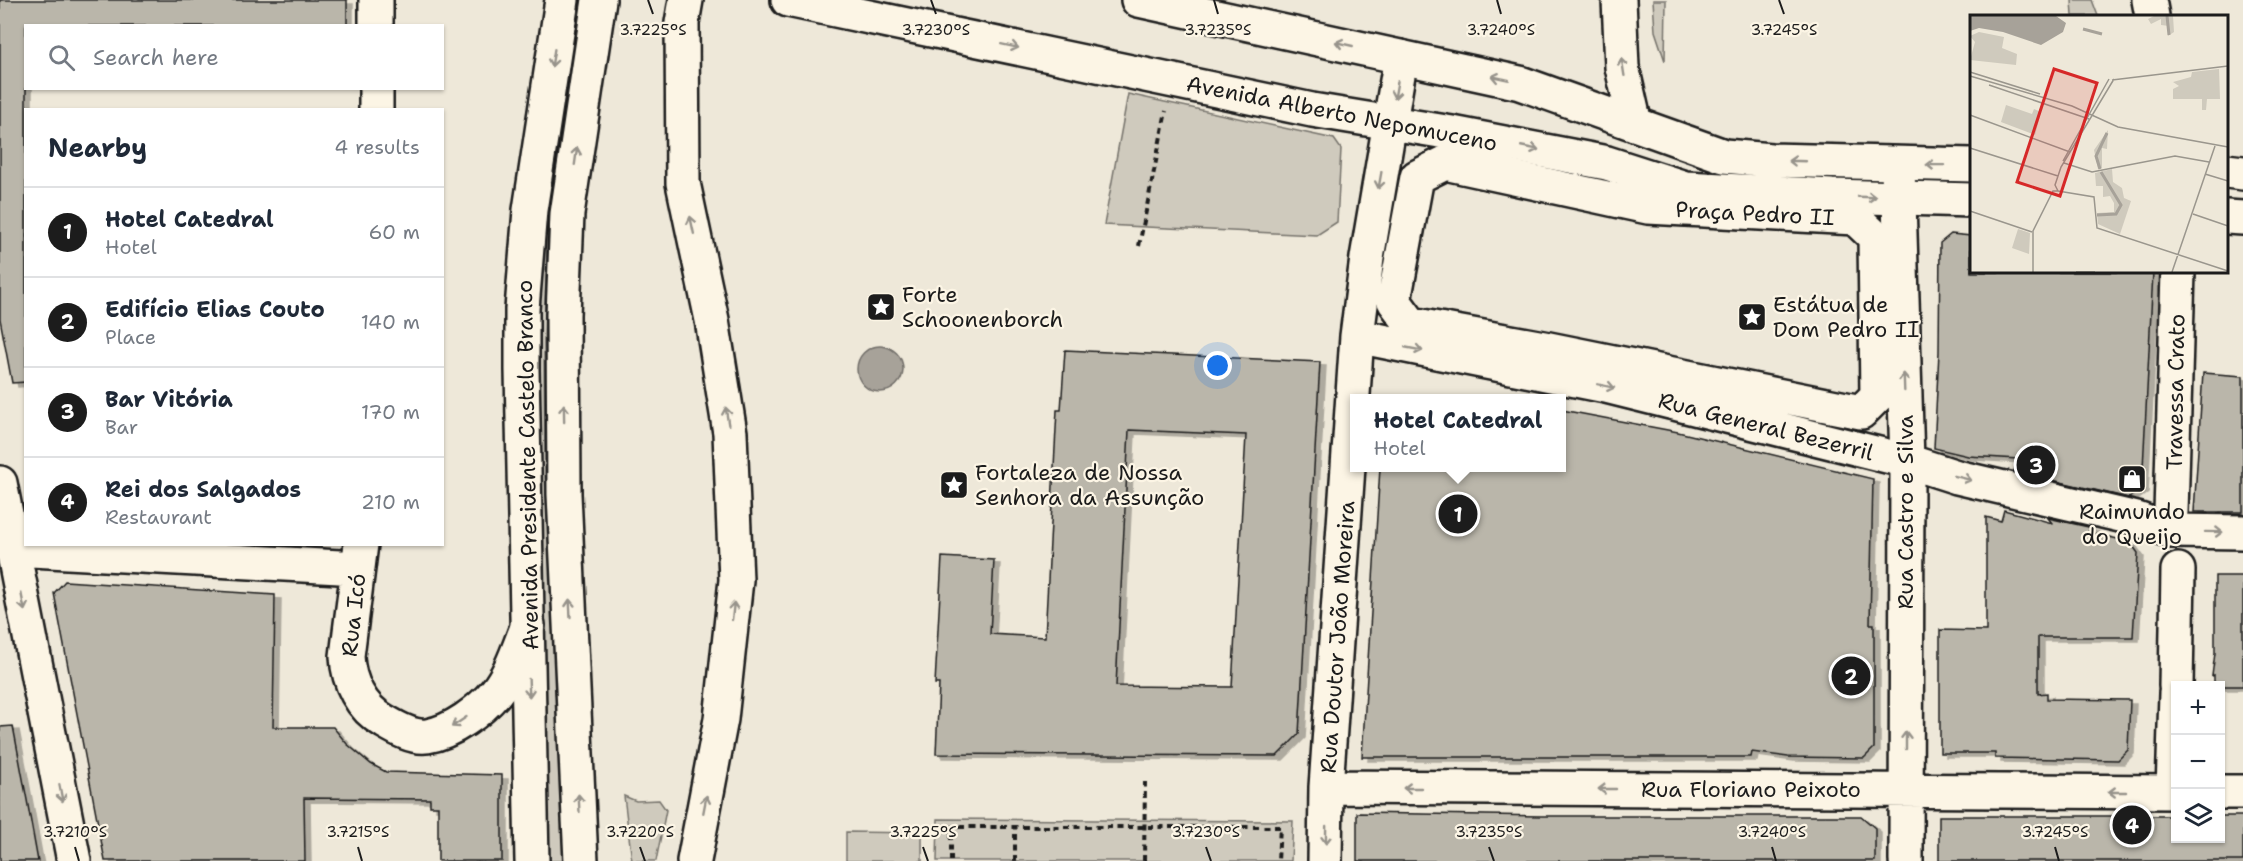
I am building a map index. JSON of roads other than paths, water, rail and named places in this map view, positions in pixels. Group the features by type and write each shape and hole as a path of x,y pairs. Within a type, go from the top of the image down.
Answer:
{"street":[{"path":"376,0 376,24"},
{"name":"Avenida Presidente Castelo Branco","path":"532,861 522,309 530,210 562,0"},
{"name":"Avenida Presidente Castelo Branco","path":"581,861 564,494 563,315 567,214 599,0"},
{"path":"686,0 682,23 683,183 712,320 730,433 736,580 721,719 694,861"},
{"name":"Avenida Alberto Nepomuceno","path":"788,0 1312,111 1607,163 1685,188 1728,192 1970,200"},
{"path":"1138,0 1520,83 1724,156 1771,160 1970,165"},
{"path":"1619,0 1622,67 1635,124"},
{"path":"2149,0 2152,15"},
{"name":"Rua Doutor João Moreira","path":"1353,394 1357,336 1367,258 1401,57"},
{"path":"376,90 376,108"},
{"name":"Praça Pedro II","path":"1445,163 1648,207 1855,218 1875,237 1877,396 1861,412 1556,350 1410,324 1394,301 1417,177 1445,163"},
{"name":"Rua Castro e Silva","path":"1898,164 1907,461 1906,861"},
{"path":"2228,171 2243,173"},
{"path":"2228,217 2243,218"},
{"name":"Travessa Crato","path":"2172,512 2178,273"},
{"name":"Rua General Bezerril","path":"1357,336 1606,386 1907,461 1957,477 2137,519 2171,531 2243,532"},
{"name":"Rua Doutor João Moreira","path":"1325,861 1326,787 1350,438"},
{"path":"0,483 74,861"},
{"path":"13,549 360,556"},
{"name":"Rua Icó","path":"360,556 347,656 348,671 356,693 377,717 410,734 426,736 449,729 489,699 497,691 511,665 528,625"},
{"path":"2176,681 2178,570"},
{"path":"2174,789 2175,735"},
{"name":"Rua Floriano Peixoto","path":"1326,787 2171,792"},
{"path":"2225,792 2243,792"}],"place":[{"name":"Forte Schoonenborch","path":"881,307"},
{"name":"Estátua de Dom Pedro II","path":"1752,317"},
{"name":"Bar Vitória","path":"2036,465"},
{"name":"Raimundo do Queijo","path":"2132,479"},
{"name":"Fortaleza de Nossa Senhora da Assunção","path":"954,485"},
{"name":"Hotel Catedral","path":"1458,514"},
{"name":"Edifício Elias Couto","path":"1851,676"},
{"name":"Rei dos Salgados","path":"2132,825"}]}
